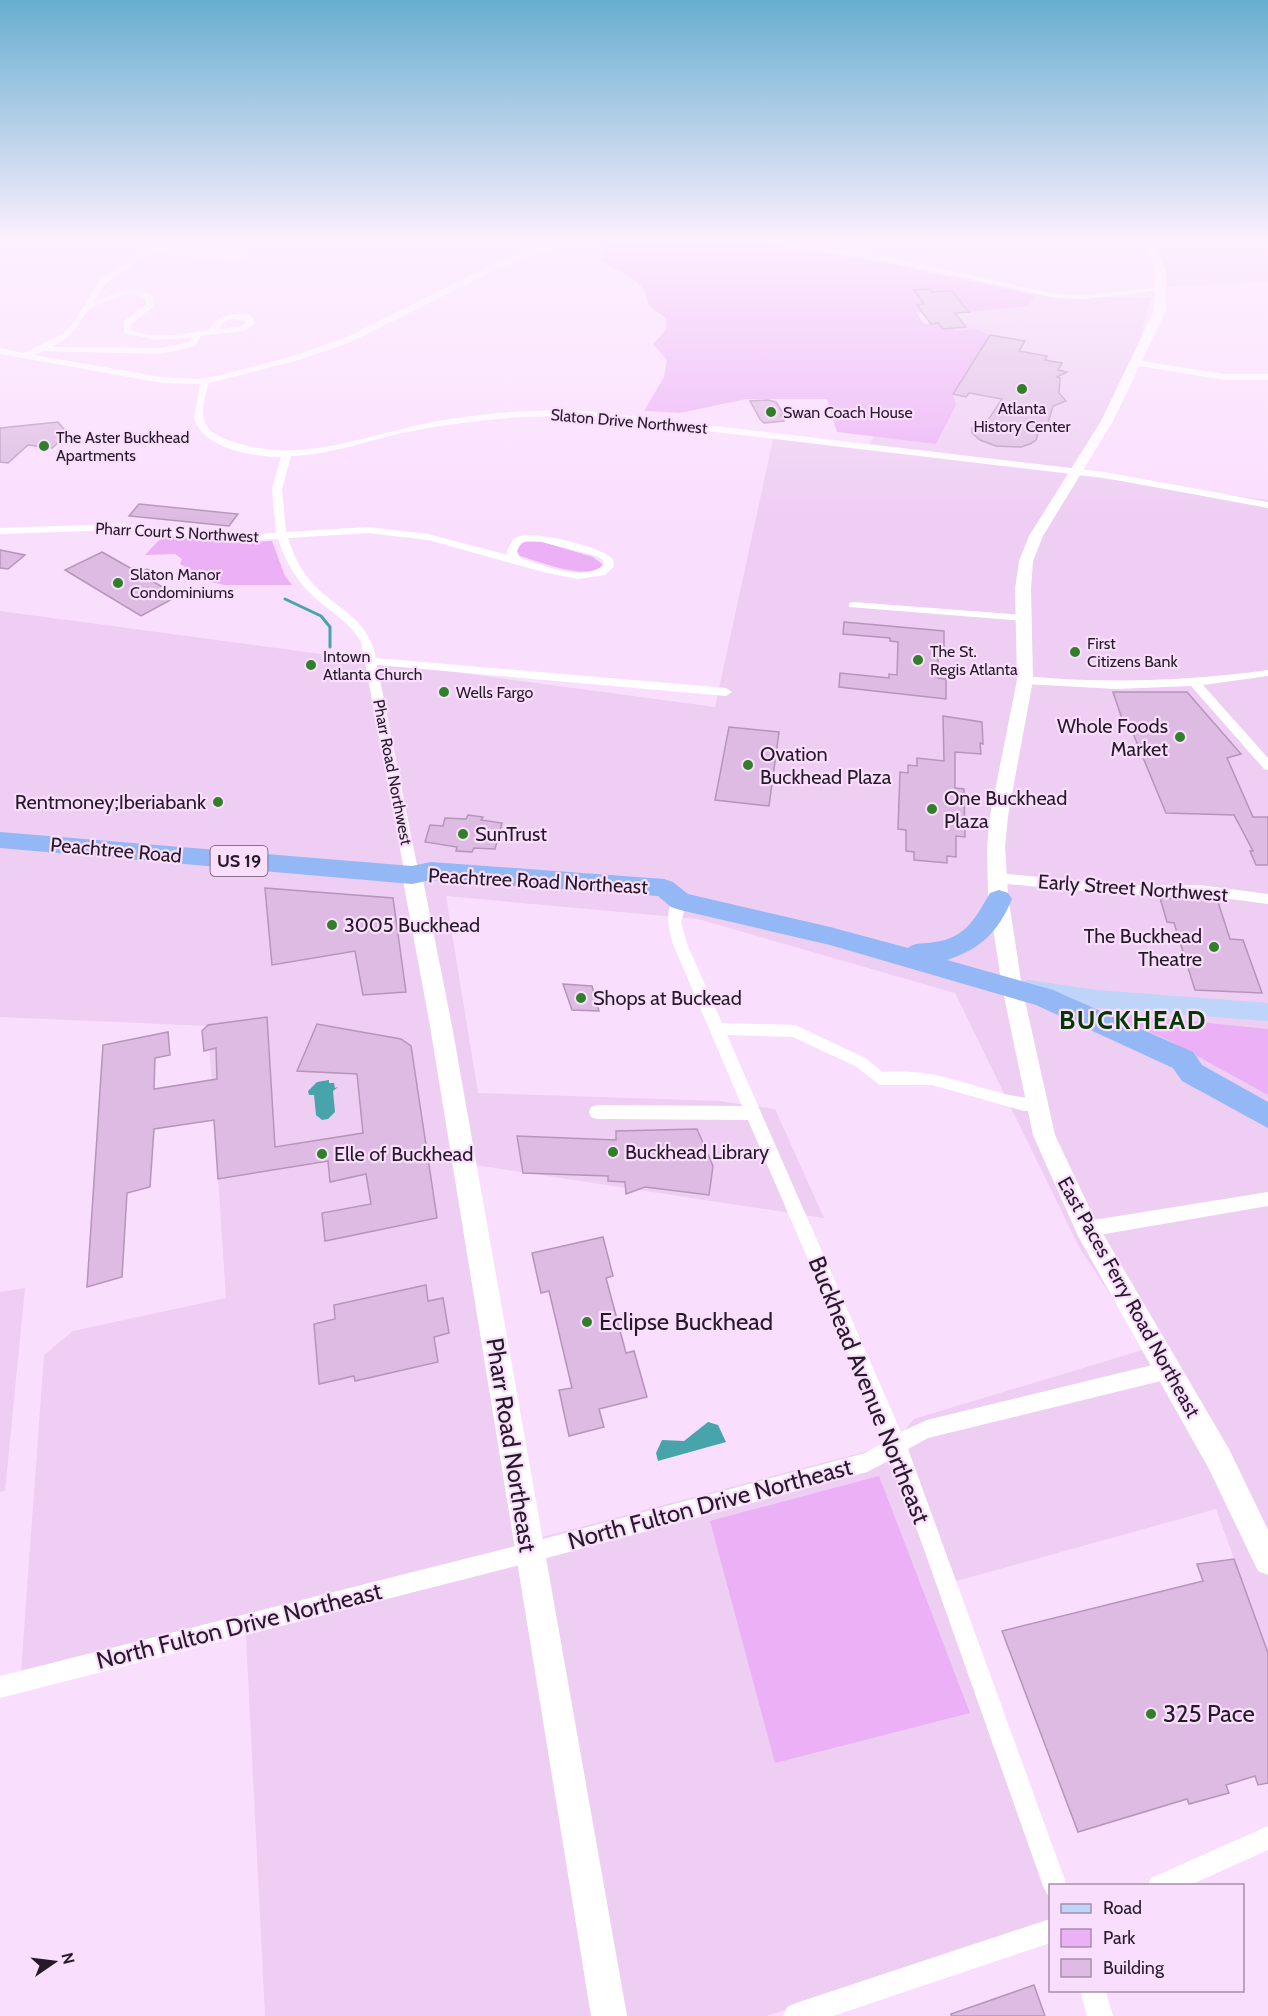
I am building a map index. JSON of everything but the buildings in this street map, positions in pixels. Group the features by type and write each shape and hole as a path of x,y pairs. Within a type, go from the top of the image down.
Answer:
{"highway":[{"name":"Peachtree Road","path":"0,840 412,875"},
{"name":"Peachtree Road Northeast","path":"412,875 441,885 661,905 680,901 890,952 1012,987 1041,1013 1178,1075 1192,1073 1268,1116"},
{"path":"890,952 938,953 963,946 989,923 998,889"}],"main road":[{"name":"East Paces Ferry Road Northeast","path":"1149,334 1107,421 1030,548 1023,574 1025,680 999,816 996,847 998,889 1012,987 1044,1135 1087,1228 1219,1459 1268,1561"},
{"name":"Pharr Road Northeast","path":"412,875 441,1026 528,1553 609,2016"},
{"name":"US 19","path":"1012,987 1097,999 1268,1012"}],"street":[{"path":"26,355 67,334"},
{"path":"132,334 202,334"},
{"path":"0,351 162,380 205,382 296,358 360,334"},
{"path":"40,349 161,351 192,344 198,335"},
{"path":"1136,363 1224,377 1268,377"},
{"name":"Slaton Drive Northwest","path":"205,382 198,415 207,433 239,448 287,454 333,449 433,424 523,414 568,413 1075,471 1268,505"},
{"name":"Pharr Road Northwest","path":"287,454 277,492 283,535 289,557 300,577 361,630 372,661 412,875"},
{"name":"Pharr Court S Northwest","path":"0,531 118,527 225,537 345,530 389,531 428,537 581,577 599,575 605,571 609,563 600,554 542,539 517,541"},
{"path":"486,552 517,541"},
{"path":"515,560 512,550 517,541"},
{"path":"853,605 1024,618"},
{"path":"372,661 726,692"},
{"path":"375,679 417,665"},
{"path":"1025,680 1054,683 1195,683 1268,673"},
{"path":"1195,683 1268,766"},
{"name":"Early Street Northwest","path":"998,889 1200,890 1268,899"},
{"name":"Buckhead Avenue Northeast","path":"680,901 674,922 675,931 897,1445 1054,1884"},
{"path":"716,1029 795,1031 861,1062 880,1079 915,1076 950,1083 999,1101 1036,1106"},
{"path":"597,1112 753,1113"},
{"path":"1087,1228 1268,1199"},
{"name":"North Fulton Drive Northeast","path":"0,1687 528,1553 867,1462 911,1435 927,1429 1169,1370"},
{"path":"1164,1884 1268,1838"},
{"path":"796,2016 1049,1931"},
{"path":"1093,1992 1100,2016"}],"shaded area":[{"path":"922,334 1141,334 1134,359 1075,475 1268,500 1268,1652 1216,1509 949,1583 1049,1884 1049,1932 766,2016 265,2016 245,1616 21,1672 44,1355 73,1331 226,1298 208,1026 0,1017 0,611 715,707 774,435 870,444","holes":["446,896 698,919 955,993 1079,1247 1146,1349 914,1419 894,1444 524,1542 468,1164 824,1218 775,1109 720,1101 478,1093"]},
{"path":"329,1080 329,1083 334,1083 335,1088 338,1087 333,1091 335,1112 328,1119 322,1120 316,1115 314,1095 309,1095 308,1091 317,1082"},
{"path":"25,1288 5,1491 0,1492 0,1292"},
{"path":"708,1422 718,1425 726,1442 658,1461 656,1453 662,1440 684,1441"}],"green space":[{"path":"662,334 990,335 953,394 956,405 936,444 837,432 827,399 746,399 680,413 644,411 664,377 667,360 653,344"},
{"path":"163,536 233,543 272,541 285,576 292,585 225,585 210,582 180,564 182,559 175,554 145,555"},
{"path":"539,541 593,557 602,564 601,568 583,572 572,571 520,556 515,550 524,542"},
{"path":"1107,1013 1268,1029 1268,1095 1168,1040"},
{"path":"879,1476 970,1713 775,1763 710,1521"}],"waterway":[{"path":"285,599 321,616 330,627 330,647"}],"place":[{"name":"Atlanta History Center","path":"1022,389"},
{"name":"Swan Coach House","path":"771,412"},
{"name":"The Aster Buckhead Apartments","path":"44,446"},
{"name":"Slaton Manor Condominiums","path":"118,583"},
{"name":"First Citizens Bank","path":"1075,652"},
{"name":"The St. Regis Atlanta","path":"918,660"},
{"name":"Intown Atlanta Church","path":"311,665"},
{"name":"Wells Fargo","path":"444,692"},
{"name":"Whole Foods Market","path":"1180,737"},
{"name":"Ovation Buckhead Plaza","path":"748,765"},
{"name":"Rentmoney;Iberiabank","path":"218,802"},
{"name":"One Buckhead Plaza","path":"932,809"},
{"name":"SunTrust","path":"463,834"},
{"name":"3005 Buckhead","path":"332,925"},
{"name":"The Buckhead Theatre","path":"1214,947"},
{"name":"Shops at Buckead","path":"581,998"},
{"name":"Buckhead Library","path":"613,1152"},
{"name":"Elle of Buckhead","path":"322,1154"},
{"name":"Eclipse Buckhead","path":"587,1322"},
{"name":"325 Pace","path":"1151,1714"}],"district":[{"name":"BUCKHEAD","path":"1133,1020"}]}
